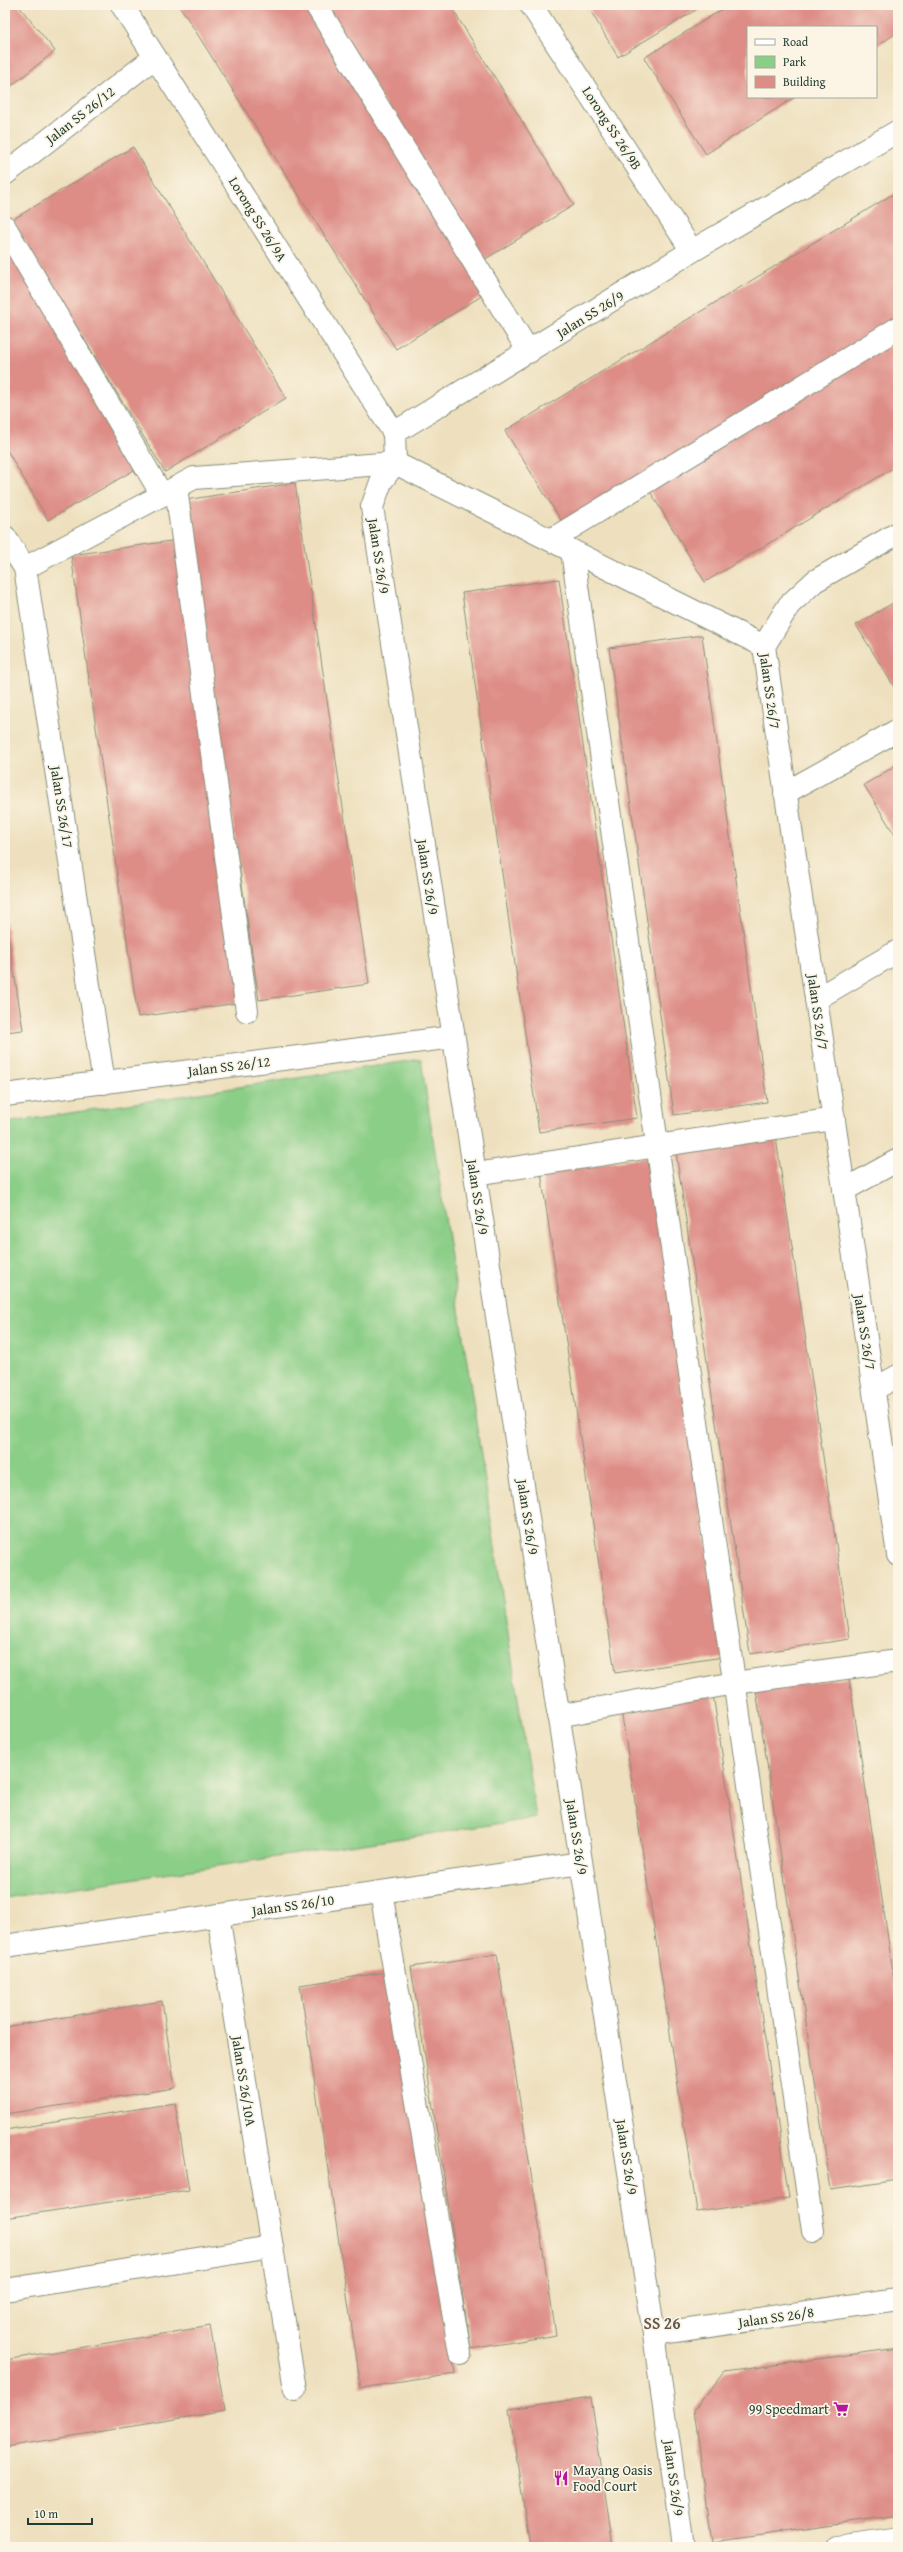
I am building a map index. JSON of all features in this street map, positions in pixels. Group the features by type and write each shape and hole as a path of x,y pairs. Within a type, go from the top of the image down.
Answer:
{"street":[{"name":"Lorong SS 26/9A","path":"122,5 394,433"},
{"path":"316,5 529,352"},
{"name":"Lorong SS 26/9B","path":"531,5 692,251"},
{"name":"Jalan SS 26/12","path":"5,174 155,57"},
{"name":"Jalan SS 26/9","path":"394,433 529,352 692,251 898,131"},
{"path":"5,227 169,492 247,1011"},
{"path":"551,540 898,328"},
{"path":"394,433 395,463"},
{"path":"25,568 194,478 395,463 764,646"},
{"name":"Jalan SS 26/9","path":"395,463 381,482 372,507 654,2334 683,2547"},
{"name":"Jalan SS 26/7","path":"898,533 814,581 789,605 764,646 898,1555"},
{"name":"Jalan SS 26/17","path":"5,537 25,568 104,1083"},
{"path":"572,551 813,2231"},
{"path":"785,793 898,730"},
{"path":"816,999 898,951"},
{"name":"Jalan SS 26/12","path":"5,1095 453,1037"},
{"path":"475,1174 658,1148 834,1119"},
{"path":"844,1190 898,1160"},
{"path":"874,1389 898,1376"},
{"path":"558,1716 734,1683 898,1661"},
{"name":"Jalan SS 26/10","path":"5,1946 581,1863"},
{"path":"381,1892 460,2353"},
{"name":"Jalan SS 26/10A","path":"218,1916 295,2389"},
{"path":"5,2290 271,2247"},
{"name":"Jalan SS 26/8","path":"654,2334 898,2299"},
{"path":"838,2547 898,2538"}],"green space":[{"path":"421,1059 536,1818 5,1898 5,1123"}],"building":[{"path":"5,5 18,5 55,51 5,91"},
{"path":"179,5 307,5 488,292 396,349"},
{"path":"324,5 450,5 574,205 482,261"},
{"path":"587,5 704,5 618,57"},
{"path":"729,5 898,5 898,32 877,46 877,26 747,26 747,98 793,98 706,154 644,58"},
{"path":"133,147 286,398 165,472 12,220"},
{"path":"898,191 898,321 564,525 505,431"},
{"path":"5,232 141,466 48,520 5,447"},
{"path":"898,337 898,465 705,582 648,488"},
{"path":"295,483 369,984 259,1000 185,500"},
{"path":"178,540 245,1002 138,1017 71,555"},
{"path":"559,579 637,1118 539,1132 462,593"},
{"path":"898,600 898,693 856,625"},
{"path":"702,635 767,1102 674,1115 609,648"},
{"path":"898,764 898,840 864,785"},
{"path":"5,915 23,1030 5,1032"},
{"path":"776,1138 850,1639 750,1654 676,1152"},
{"path":"649,1157 723,1657 615,1673 541,1173"},
{"path":"849,1677 898,2006 898,2180 831,2190 756,1690"},
{"path":"713,1694 789,2198 697,2212 621,1709"},
{"path":"497,1954 556,2335 471,2349 411,1967"},
{"path":"394,1971 455,2374 361,2388 300,1985"},
{"path":"162,2001 175,2088 5,2114 5,2027"},
{"path":"175,2103 189,2190 5,2218 5,2130"},
{"path":"210,2326 225,2411 5,2447 5,2360"},
{"path":"898,2348 898,2515 712,2541 694,2410 724,2372"},
{"name":"Mayang Oasis Food Court","path":"591,2397 613,2547 530,2547 509,2409"}],"place":[{"name":"99 Speedmart","path":"841,2409"},
{"name":"Mayang Oasis Food Court","path":"561,2478"}],"district":[{"name":"SS 26","path":"662,2323"}]}
